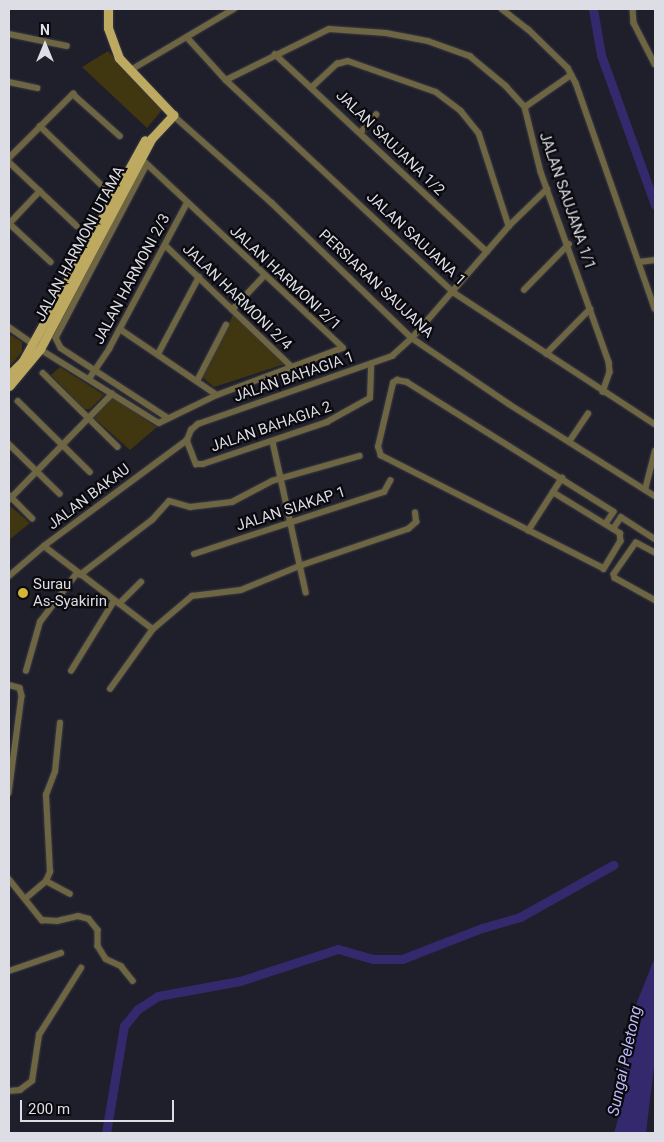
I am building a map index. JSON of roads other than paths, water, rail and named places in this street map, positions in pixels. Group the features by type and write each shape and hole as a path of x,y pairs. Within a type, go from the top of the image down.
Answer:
{"main road":[{"path":"108,9 111,39 129,71 171,113"},
{"name":"JALAN HARMONI UTAMA","path":"9,386 36,346 141,159 171,113"},
{"name":"JALAN HARMONI UTAMA","path":"9,375 36,346 113,196 141,159"}],"street":[{"path":"129,71 234,9"},
{"path":"502,9 509,10 571,75 655,309"},
{"path":"633,9 634,23 655,64"},
{"name":"JALAN SAUJANA 1/1","path":"226,80 318,33 341,28 428,41 470,56 506,86 525,107 547,189 569,244 610,368 604,388"},
{"path":"9,34 67,46"},
{"name":"JALAN SAUJANA 1","path":"187,37 226,80 453,292 546,354 604,388 655,424"},
{"name":"JALAN SAUJANA 1/2","path":"275,54 312,86 487,252"},
{"path":"312,86 337,64 348,61 436,92 461,111 479,133 509,226"},
{"path":"525,107 571,75"},
{"path":"9,82 37,88"},
{"path":"9,158 73,94 120,136"},
{"name":"PERSIARAN SAUJANA","path":"171,113 272,203 412,338 568,442 655,496"},
{"path":"360,132 376,115"},
{"path":"40,126 113,196"},
{"path":"141,159 56,334 58,345 97,369 168,418"},
{"name":"JALAN HARMONI 2/1","path":"141,159 343,348 217,395 168,418"},
{"path":"9,162 77,226"},
{"name":"JALAN BAHAGIA 1","path":"187,440 191,430 198,424 392,356 412,338 509,226 547,189"},
{"path":"40,191 9,223 51,262"},
{"name":"JALAN HARMONI 2/3","path":"90,380 120,329 187,203"},
{"path":"524,290 569,244"},
{"name":"JALAN HARMONI 2/4","path":"165,245 292,367"},
{"path":"639,262 655,260"},
{"path":"232,310 264,276"},
{"path":"158,354 199,277"},
{"path":"546,354 590,309"},
{"path":"197,382 226,324"},
{"path":"9,327 157,423 168,418"},
{"path":"120,329 217,395"},
{"name":"JALAN BAHAGIA 2","path":"187,440 196,464 272,442 327,422 368,400 372,393 371,364"},
{"path":"43,373 118,447"},
{"path":"553,492 620,533 621,541 604,569 381,456 378,447 393,383 397,380 407,382 614,512 606,524"},
{"path":"32,518 10,497 112,394"},
{"path":"18,402 90,472"},
{"path":"568,442 588,414"},
{"name":"JALAN BAKAU","path":"9,576 44,546 187,440"},
{"path":"272,442 290,521 298,567 306,592"},
{"path":"9,444 60,494"},
{"path":"645,490 655,451"},
{"path":"26,672 40,622 77,575 152,520 165,504 184,504 190,507 232,502 281,478 359,456"},
{"path":"528,531 562,478"},
{"name":"JALAN SIAKAP 1","path":"194,554 290,521 384,492 390,481"},
{"path":"110,689 150,632 192,596 241,590 298,567 408,529 416,522 415,513"},
{"path":"613,529 621,517 655,539"},
{"path":"655,553 636,543 614,574 615,578 655,600"},
{"path":"44,546 77,575 150,632"},
{"path":"70,670 114,603 141,582"},
{"path":"9,685 20,688 22,696 9,793"},
{"path":"23,895 46,881 50,872 46,795 55,772 60,723"},
{"path":"9,879 39,916 48,922 78,916 89,919 98,930 98,946 103,955 121,966 134,981"},
{"path":"46,881 70,894"},
{"path":"9,971 61,952"},
{"path":"9,1091 20,1090 32,1081 39,1035 82,968"}],"water":[{"name":"Sungai Peletong","path":"655,957 655,1058 646,1133 614,1133 622,1106 624,1063 634,1010"}],"waterway":[{"path":"593,9 601,55 655,205"},
{"path":"106,1133 124,1026 138,1009 158,996 240,981 338,949 373,959 402,959 482,928 520,917 613,865"}],"place":[{"name":"Surau As-Syakirin","path":"23,593"}]}
